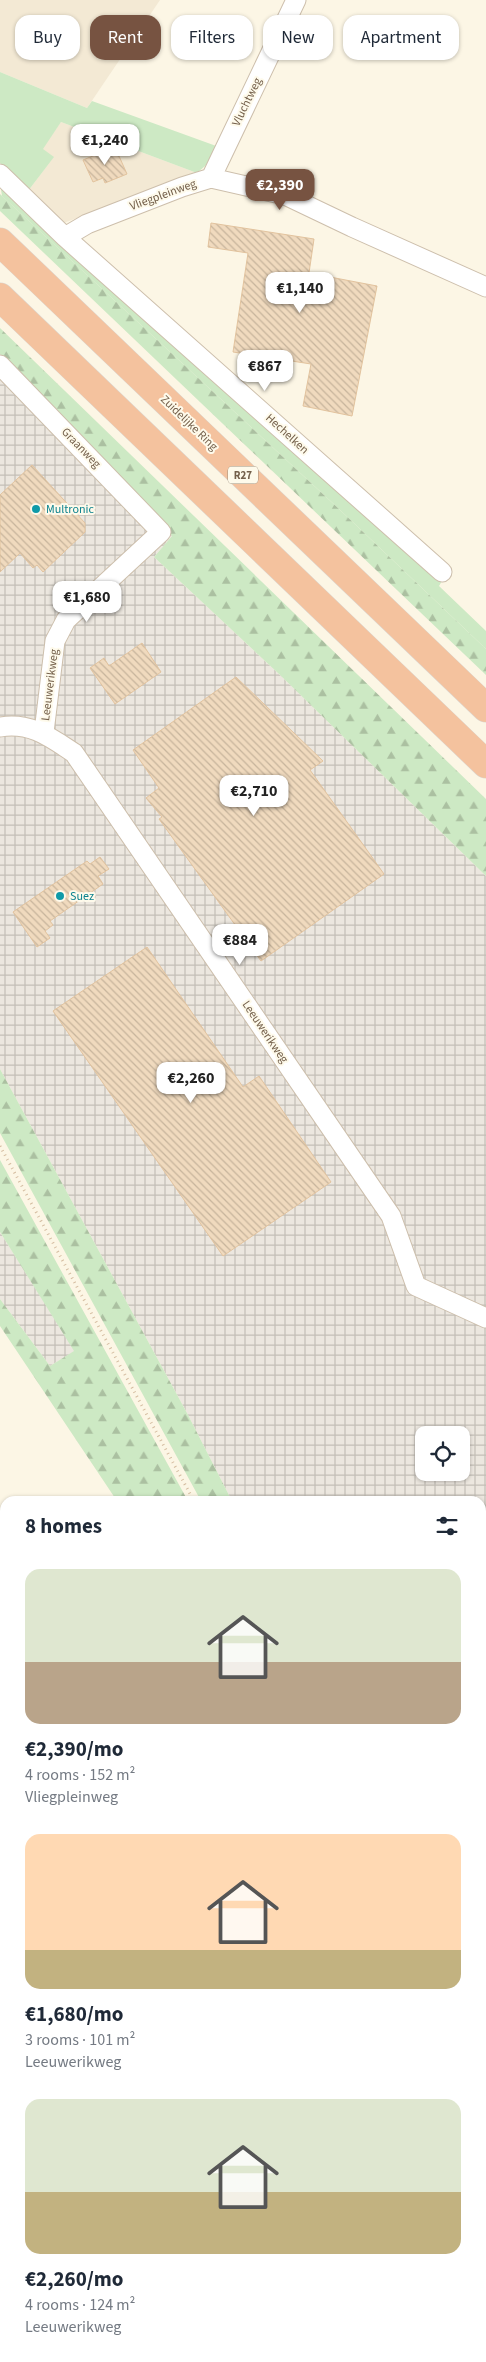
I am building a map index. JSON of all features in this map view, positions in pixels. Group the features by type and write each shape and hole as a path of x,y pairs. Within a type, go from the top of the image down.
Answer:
{"highway":[{"name":"Zuidelijke Ring","path":"0,242 486,708"},
{"path":"0,297 486,764"}],"street":[{"name":"Vluchtweg","path":"211,178 296,0"},
{"path":"0,174 65,237"},
{"name":"Vliegpleinweg","path":"65,237 87,224 182,186 211,178 285,195 486,287"},
{"name":"Hechelken","path":"65,237 442,572"},
{"name":"Graanweg","path":"0,365 160,532"},
{"name":"Leeuwerikweg","path":"44,732 55,641 66,620 160,532"},
{"name":"Leeuwerikweg","path":"0,727 8,726 44,732 74,753 392,1216 416,1286 486,1318"}],"path":[{"path":"0,1146 191,1496"}],"shaded area":[{"path":"0,0 160,0 150,15 90,15 90,60 119,60 87,108 0,72"},
{"path":"61,122 197,173 61,224 28,191 53,158 42,149"},
{"path":"0,354 172,536 154,557 280,675 486,876 486,1496 229,1496 187,1413 0,1069"},
{"path":"0,1232 75,1351 50,1366 0,1299"}],"green space":[{"path":"0,72 87,108 92,101 219,147 205,166 197,173 61,122 43,149 54,157 28,191 0,163"},
{"path":"0,183 442,581 439,586 486,631 486,649 338,508 2,196"},
{"path":"0,194 338,508 486,649 486,675 0,211"},
{"path":"0,328 486,799 486,876 280,675 154,557 172,536 0,354"},
{"path":"0,1069 187,1413 229,1496 198,1496 0,1133"},
{"path":"0,1160 185,1496 114,1496 0,1326 0,1299 50,1366 74,1351 0,1232"}],"building":[{"path":"115,147 127,174 105,183 103,178 93,182 83,160"},
{"path":"211,223 314,239 309,273 377,286 352,416 303,406 311,364 233,352 248,253 208,247"},
{"name":"Multronic","path":"32,465 85,523 85,532 43,572 37,565 33,568 20,553 0,572 0,495"},
{"path":"142,643 161,672 115,704 90,668 104,658 109,666"},
{"path":"236,677 323,761 310,770 384,874 261,961 159,819 162,817 146,798 159,788 133,750"},
{"name":"Suez","path":"100,857 109,869 98,876 103,884 50,921 53,925 45,931 50,938 37,947 13,912 87,861 90,864"},
{"path":"147,947 243,1087 259,1076 331,1182 223,1256 53,1011"}],"place":[{"name":"Multronic","path":"36,509"},
{"name":"Suez","path":"60,896"}]}
